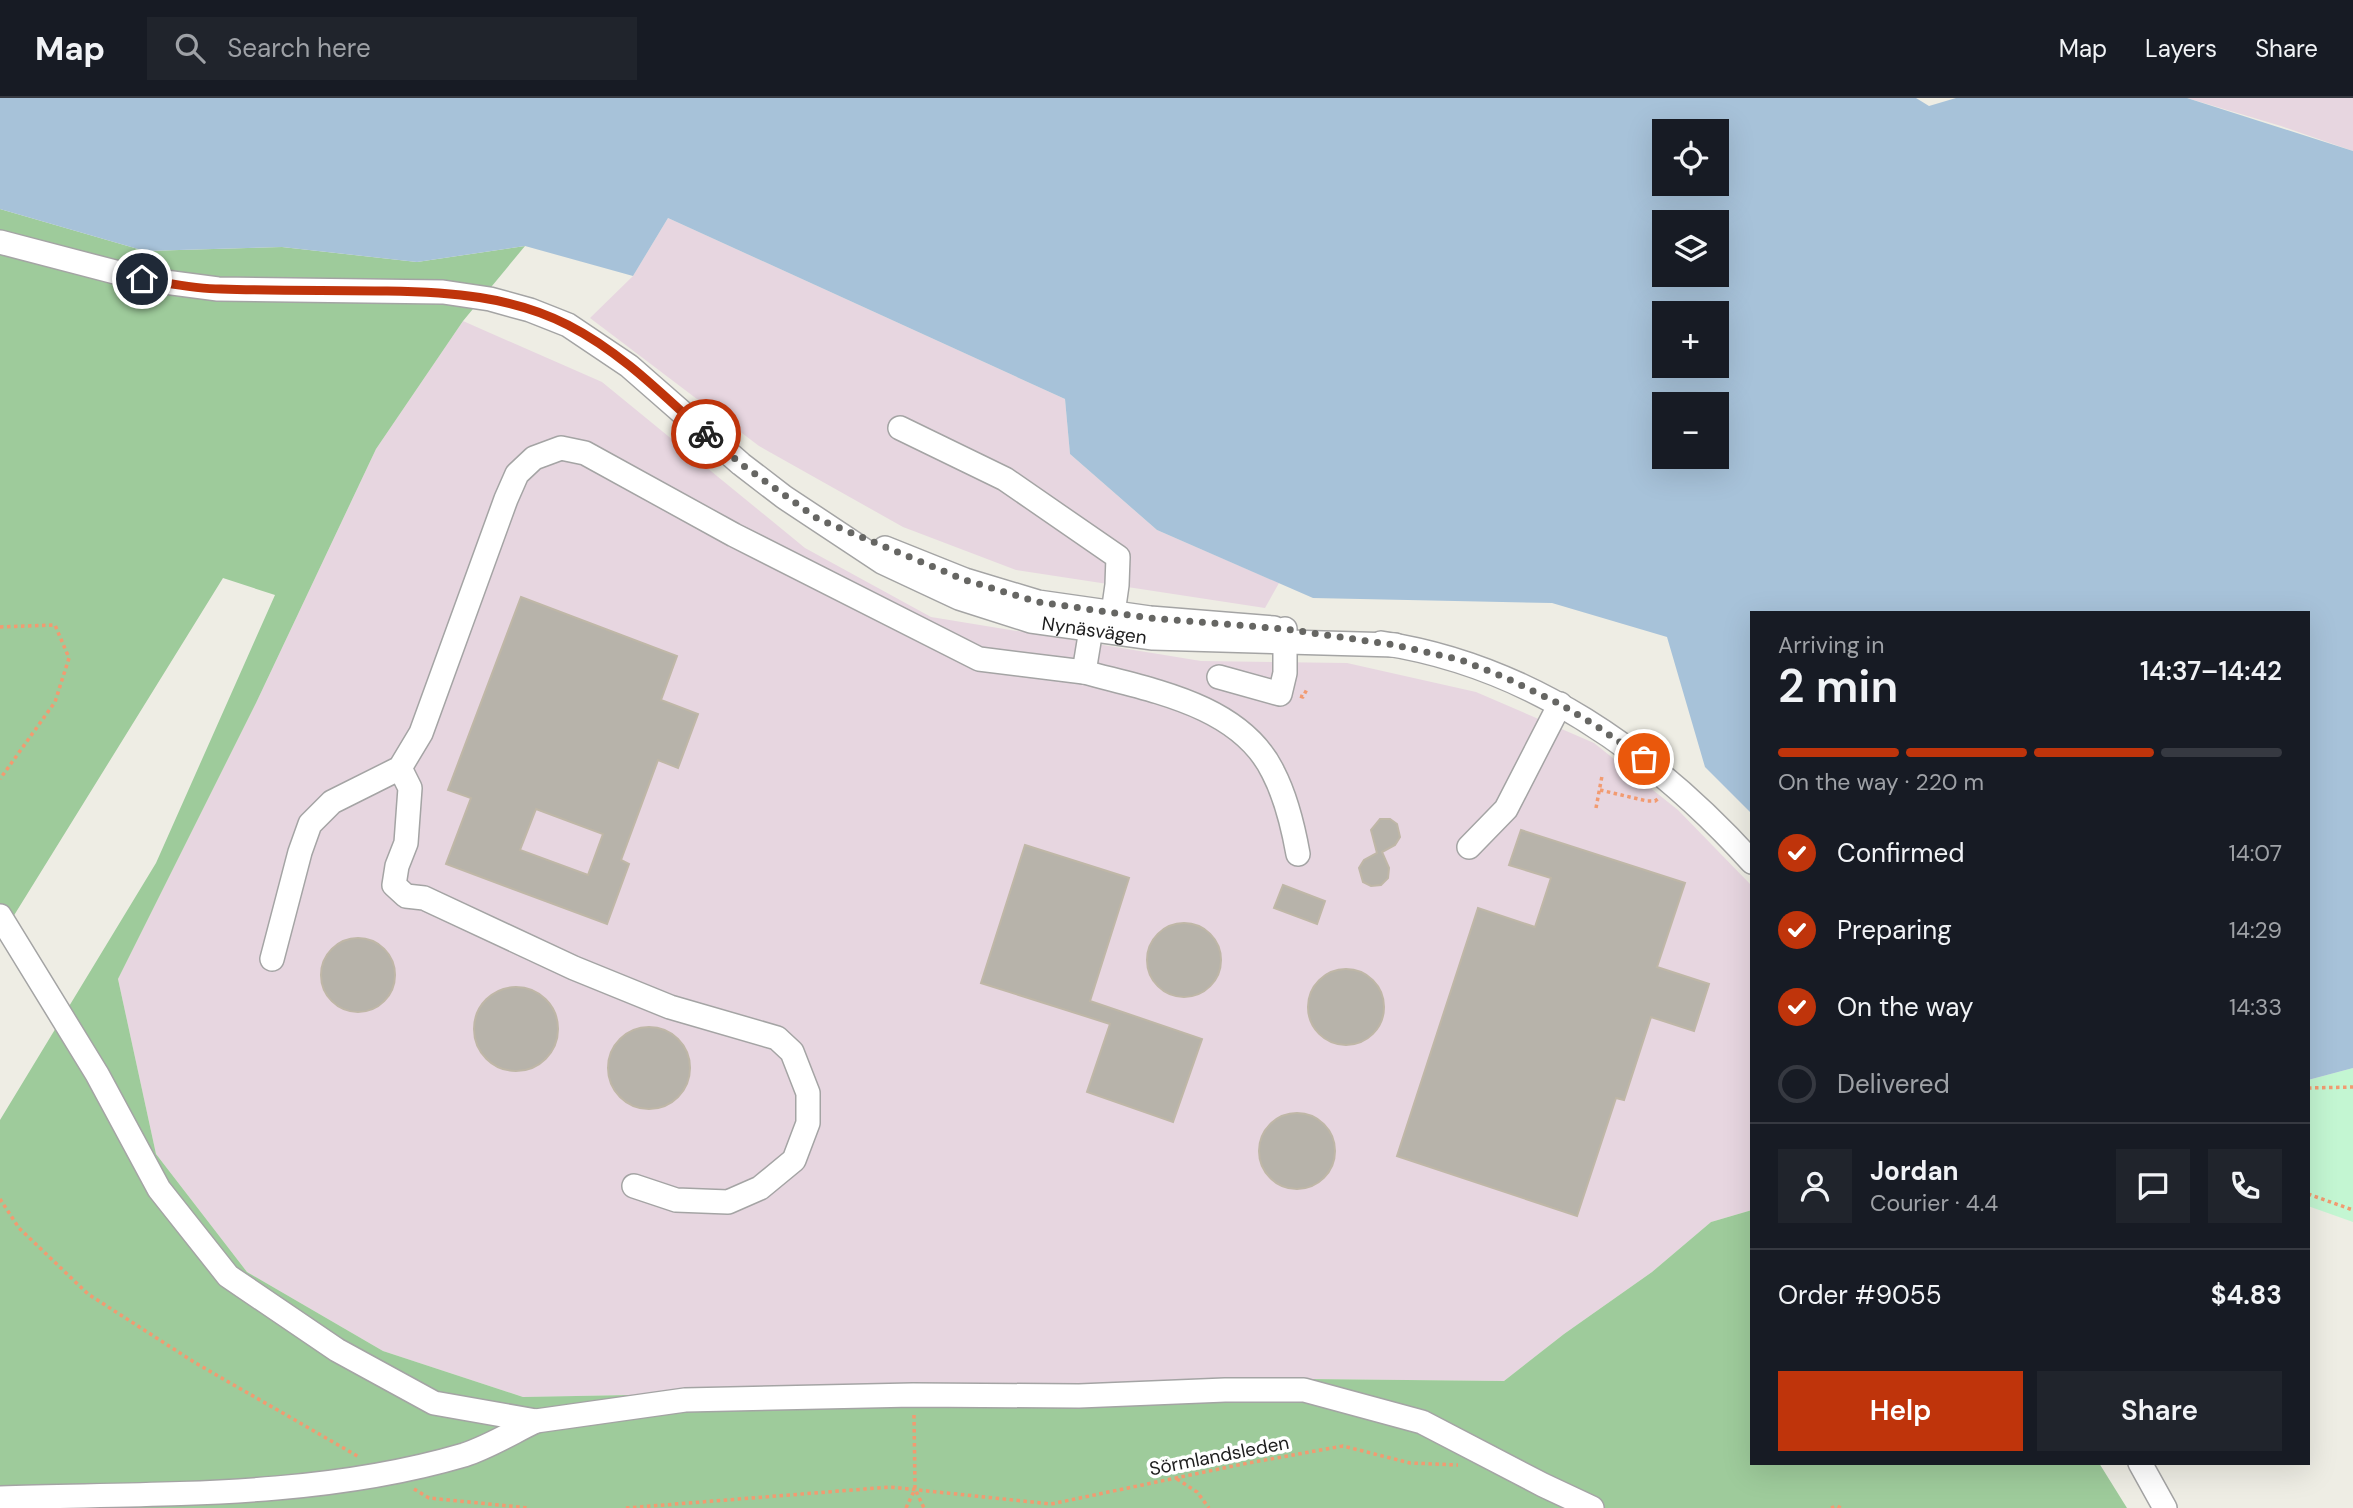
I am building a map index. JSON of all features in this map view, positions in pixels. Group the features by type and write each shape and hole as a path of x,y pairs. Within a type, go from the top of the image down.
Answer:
{"street":[{"name":"Nynäsvägen","path":"0,242 142,279 185,285 218,289 443,292 490,299 530,310 568,325 629,366 741,464 882,562 959,598 1031,621 1102,622 1153,638 1285,636 1395,645 1461,660 1560,704 1598,727 1673,783 1750,860"},
{"path":"900,428 1005,479 1118,557 1102,622 1084,672"},
{"path":"272,959 310,824 332,802 400,768 421,733 517,474 534,458 561,448 585,453 607,463 734,535 979,659 1084,672 1177,698 1219,717 1239,731 1273,770 1292,822 1298,854"},
{"path":"1219,677 1280,694 1285,673 1285,636"},
{"path":"1469,847 1506,808 1560,704"},
{"path":"400,768 410,788 406,843 397,866 394,885 406,896 424,898 574,968 670,1007 777,1038 792,1052 808,1093 808,1123 794,1160 760,1188 728,1202 676,1199 635,1185"},
{"path":"0,916 97,1074 159,1189 229,1276 337,1350 434,1403 536,1421"},
{"path":"0,1498 286,1488 388,1474 467,1454 536,1421 685,1400 913,1395 1079,1396 1225,1390 1304,1390 1422,1422 1592,1508"},
{"path":"2141,1465 2165,1508"}],"path":[{"path":"0,627 55,625 69,658 55,702 0,779"},
{"path":"1300,696 1303,697 1307,689"},
{"path":"1596,808 1602,776"},
{"path":"1600,790 1655,801 1673,783"},
{"path":"2310,1088 2353,1087"},
{"path":"2310,1195 2353,1210"},
{"path":"0,1199 19,1227 88,1294 194,1362 429,1498 529,1508"},
{"path":"913,1395 915,1489 924,1508"},
{"name":"Sörmlandsleden","path":"626,1508 890,1487 1051,1504 1343,1446 1410,1463 1468,1465"},
{"path":"1175,1478 1197,1492 1209,1508"},
{"path":"906,1508 915,1489"},
{"path":"1831,1508 1841,1508"}],"shaded area":[{"path":"2187,98 2353,98 2353,151 2281,126"},
{"path":"668,218 1065,399 1070,454 1157,530 1279,583 1265,608 1016,570 903,527 759,446 590,318 633,276"},
{"path":"463,321 602,382 805,548 931,617 1201,661 1347,663 1476,692 1594,743 1678,810 1750,884 1750,1211 1711,1222 1652,1272 1564,1334 1504,1381 1308,1379 523,1397 383,1351 247,1272 156,1154 118,979 256,703 376,449"}],"green space":[{"path":"0,209 145,251 282,247 417,262 525,246 463,321 376,449 256,703 118,979 156,1154 247,1272 383,1351 523,1397 1308,1379 1504,1381 1564,1334 1652,1272 1711,1222 1750,1211 1750,1465 2100,1465 2127,1508 0,1508 0,1120 156,863 275,595 223,578 0,938"},
{"path":"2353,1068 2353,1222 2310,1207 2310,1079"}],"water":[{"path":"0,98 1916,98 1929,106 1956,98 2187,98 2353,151 2353,1068 2310,1079 2310,611 1750,611 1750,812 1705,767 1667,637 1552,603 1313,598 1157,530 1070,454 1065,399 668,218 633,276 525,246 417,262 282,247 145,251 0,209"}],"building":[{"path":"521,597 677,656 661,700 698,714 678,768 658,760 621,860 629,864 607,924 446,864 471,798 448,790","holes":["536,809 603,834 588,875 520,850"]},
{"path":"1380,819 1390,819 1397,824 1400,837 1395,845 1382,852 1389,868 1388,878 1381,885 1371,886 1363,882 1359,868 1364,860 1377,853 1371,830"},
{"path":"1521,830 1685,883 1657,967 1709,984 1694,1031 1651,1017 1624,1100 1616,1098 1577,1216 1397,1156 1478,908 1535,927 1551,878 1509,865"},
{"path":"1025,845 1129,878 1090,1001 1202,1039 1173,1122 1087,1092 1110,1024 981,983"},
{"path":"1283,885 1325,901 1317,924 1274,908"},
{"path":"1184,923 1205,929 1215,939 1221,960 1215,981 1205,991 1184,997 1163,991 1153,981 1147,960 1153,939 1163,929"},
{"path":"351,938 365,938 379,944 389,954 395,975 389,996 379,1006 365,1012 351,1012 337,1006 327,996 321,982 321,968 327,954 337,944"},
{"path":"1346,969 1360,972 1373,980 1381,993 1384,1007 1381,1021 1373,1034 1360,1042 1346,1045 1332,1042 1319,1034 1311,1021 1308,1007 1311,993 1319,980 1332,972"},
{"path":"508,987 524,987 540,994 551,1005 558,1021 555,1045 546,1059 524,1071 508,1071 492,1064 481,1053 474,1037 474,1021 481,1005 492,994"},
{"path":"649,1027 665,1030 678,1039 687,1052 690,1068 687,1084 678,1097 665,1106 649,1109 633,1106 620,1097 611,1084 608,1068 611,1052 620,1039 633,1030"},
{"path":"1305,1113 1318,1119 1329,1130 1335,1143 1333,1166 1318,1183 1305,1189 1289,1189 1276,1183 1261,1166 1259,1143 1265,1130 1282,1115"}],"way so far":[{"path":"706,434 741,464 818,519 965,580 1038,602 1150,618 1285,629 1395,645 1461,660 1560,704 1644,759"}],"route":[{"path":"142,279 218,289 443,292 510,304 568,325 597,343 629,366 706,434"}]}
